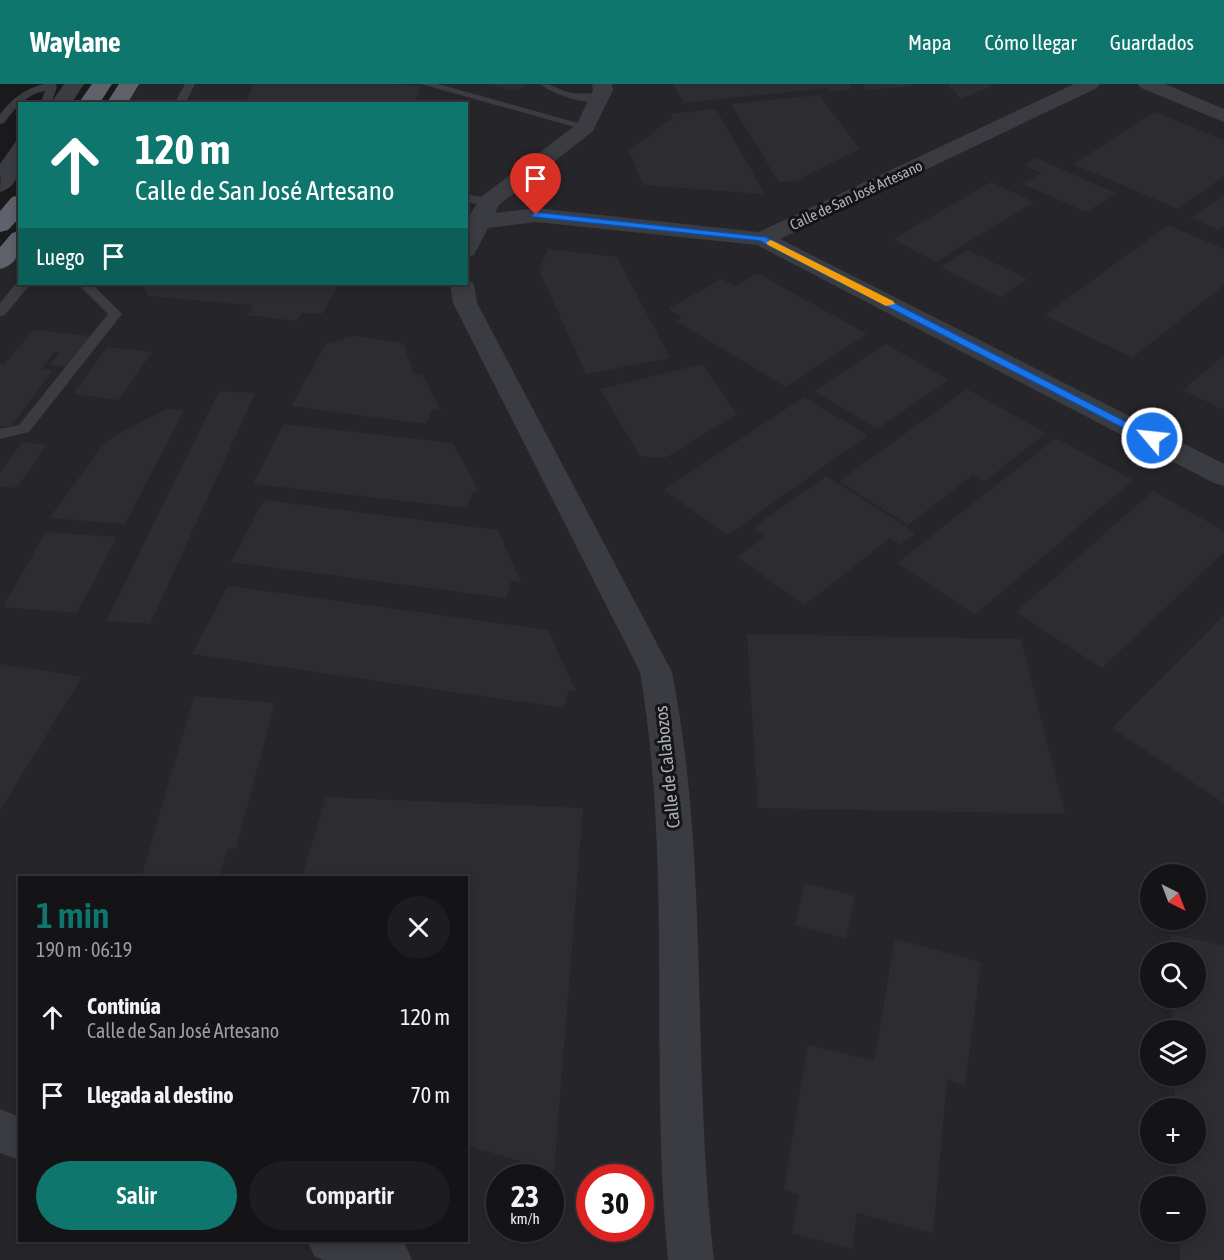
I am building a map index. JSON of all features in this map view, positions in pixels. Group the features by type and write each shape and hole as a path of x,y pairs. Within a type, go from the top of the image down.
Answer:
{"highway":[{"path":"89,102 102,84"},
{"path":"117,102 129,84"},
{"path":"0,225 18,204"},
{"path":"0,262 18,240"}],"street":[{"path":"54,91 75,84"},
{"name":"Calle de San José Artesano","path":"762,239 1090,84"},
{"path":"1148,84 1224,116"},
{"path":"468,245 485,197 586,127 601,91"},
{"path":"0,185 18,162"},
{"path":"485,197 536,215"},
{"path":"477,222 536,215 762,239 1224,476"},
{"name":"Calle de Calabozos","path":"462,285 465,303 656,672 667,732 674,836 683,1185 692,1260"},
{"path":"0,1131 18,1138"},
{"path":"336,1242 389,1260"}],"lane":[{"path":"2,119 9,100 23,84"},
{"path":"179,102 190,84"},
{"path":"426,84 586,127"},
{"path":"546,84 565,95 601,91"},
{"path":"18,102 27,93 42,87 54,91"},
{"path":"2,119 18,102"},
{"path":"0,172 18,146"},
{"path":"0,312 22,285"},
{"path":"0,435 24,429 115,314 86,285"}],"shaded area":[{"path":"128,84 1224,84 1224,1260 0,1260 0,262 18,239 18,285 468,285 468,102 117,102"}],"building":[{"path":"254,84 421,86 416,102 245,102"},
{"path":"489,84 525,84 516,91"},
{"path":"673,84 849,84 852,89 830,92 827,88 684,103"},
{"path":"862,84 911,84 912,86 866,90"},
{"path":"948,84 996,84 961,99"},
{"path":"819,95 860,149 796,181 779,182 731,104"},
{"path":"716,109 765,194 643,185 629,151 668,121 673,120 670,114"},
{"path":"1155,112 1224,140 1224,176 1178,209 1073,164"},
{"path":"1036,158 1116,193 1086,212 1023,184 1041,173 1024,165"},
{"path":"991,182 1034,202 936,262 893,239"},
{"path":"1224,195 1224,226 1219,230 1191,218"},
{"path":"1168,225 1224,249 1224,285 1132,358 1045,315"},
{"path":"548,249 617,257 670,358 586,374 539,270"},
{"path":"968,250 1027,279 1000,297 940,267"},
{"path":"757,273 867,334 786,387 676,321 682,317 668,309 721,279 735,286"},
{"path":"338,285 322,314 302,313 296,321 247,315 253,305 148,296 143,286"},
{"path":"34,330 91,336 68,367 50,365 60,352 54,352 42,369 53,370 11,427 0,426 0,364 4,364"},
{"path":"354,336 403,343 414,375 422,373 441,411 433,408 426,424 291,406 326,344"},
{"path":"886,344 949,380 877,429 814,391"},
{"path":"107,347 152,352 119,400 73,394"},
{"path":"1224,355 1224,410 1183,390"},
{"path":"702,364 737,414 665,458 640,456 600,389"},
{"path":"967,389 1046,433 984,482 973,475 908,525 839,481"},
{"path":"219,391 255,393 150,624 106,621"},
{"path":"804,397 868,435 728,535 664,490"},
{"path":"166,409 184,410 125,524 49,518 103,445 118,434"},
{"path":"284,424 453,443 480,493 473,492 467,508 253,484"},
{"path":"1056,438 1133,480 975,615 897,563"},
{"path":"22,442 47,445 16,488 0,486 0,472"},
{"path":"826,476 916,533 900,545 890,538 805,605 737,557 765,537 753,528"},
{"path":"1153,491 1224,531 1224,552 1102,668 1016,612"},
{"path":"264,500 498,530 521,582 511,581 506,598 231,562"},
{"path":"46,532 117,537 77,613 3,607"},
{"path":"228,586 548,630 576,691 569,690 564,708 192,654"},
{"path":"1224,615 1224,803 1112,728"},
{"path":"747,634 1021,639 1065,814 758,808"},
{"path":"0,664 82,677 0,810"},
{"path":"194,696 275,703 236,848 227,849 220,876 142,876"},
{"path":"326,797 583,808 555,1164 530,1164 468,1146 468,876 303,876"},
{"path":"805,883 855,896 846,939 795,925"},
{"path":"1170,934 1206,942 1170,942"},
{"path":"895,939 981,962 965,1086 947,1079 933,1233 857,1213 852,1249 792,1233 799,1194 784,1190 808,1045 874,1061"},
{"path":"1206,942 1224,946 1224,1260 1180,1260 1179,1242 1206,1242 1206,1176 1177,1176 1176,1164 1206,1164 1206,1098 1175,1098 1174,1086 1206,1086 1206,1020 1173,1020 1172,1008 1206,1008"}],"slow traffic":[{"path":"771,243 890,304"}],"route":[{"path":"536,215 762,239 1152,438"}]}
